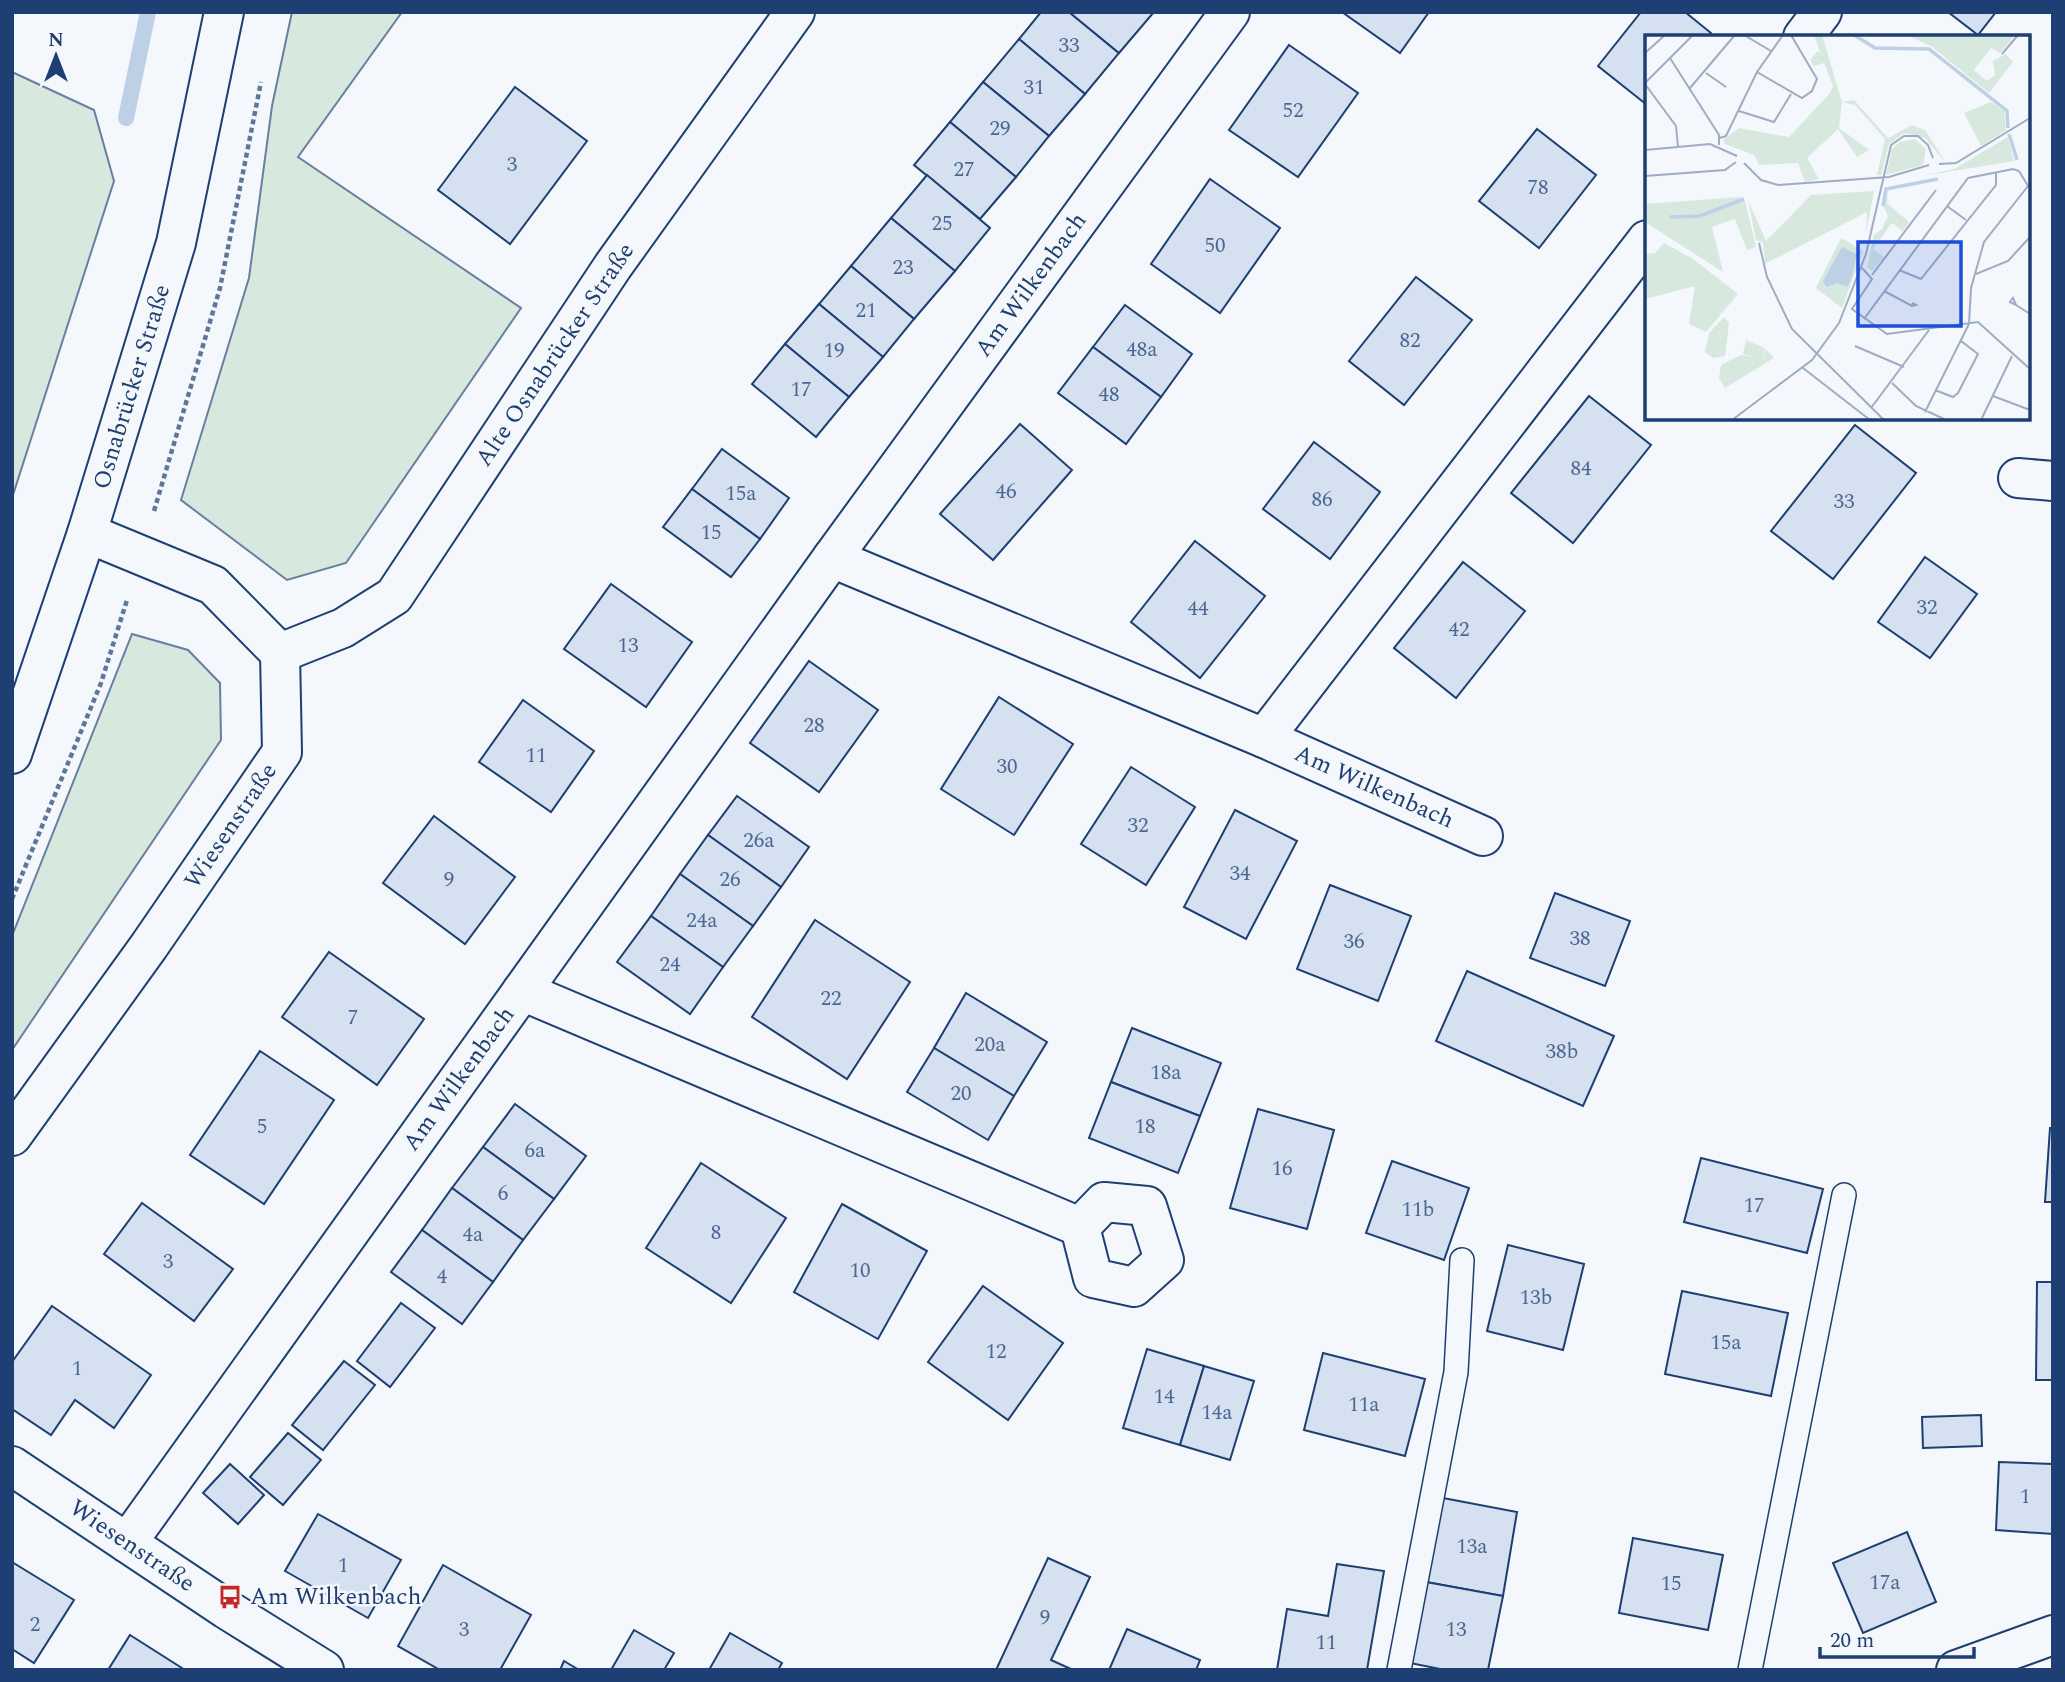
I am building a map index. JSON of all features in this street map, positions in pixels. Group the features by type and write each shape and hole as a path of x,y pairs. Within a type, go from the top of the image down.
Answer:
{"street":[{"name":"Osnabrücker Straße","path":"12,754 87,533 176,243 224,12"},
{"name":"Alte Osnabrücker Straße","path":"280,653 343,628 394,596 613,266 795,12"},
{"name":"Am Wilkenbach","path":"127,1543 832,558 1230,12"},
{"path":"1805,35 1822,12"},
{"name":"Am Wilkenbach","path":"1264,738 1645,243"},
{"path":"87,533 213,585 280,653"},
{"name":"Am Wilkenbach","path":"832,558 1264,738 1483,836"},
{"name":"Wiesenstraße","path":"12,1136 149,946 282,752 280,653"},
{"name":"Am Wilkenbach","path":"522,991 1080,1227"},
{"name":"Wiesenstraße","path":"12,1466 324,1670"},
{"path":"1956,1670 2053,1635"}],"lane":[{"path":"1751,1670 1844,1195"},
{"path":"1399,1670 1456,1372 1462,1260"}],"shaded area":[{"path":"292,12 402,12 298,157 521,308 346,563 287,580 181,500 249,278 272,106"},
{"path":"12,72 94,110 114,181 12,498"},
{"path":"132,634 188,650 220,683 221,740 12,1050 12,936"}],"building":[{"path":"1041,12 1069,12 1119,53 1085,94 1019,39"},
{"path":"1069,12 1154,12 1119,53"},
{"path":"1342,12 1429,12 1400,53"},
{"path":"1641,12 1685,12 1711,33 1645,35 1645,103 1598,66"},
{"path":"1948,12 1996,12 1978,35"},
{"path":"1019,39 1085,94 1049,136 983,82"},
{"path":"1289,45 1358,93 1298,177 1229,130"},
{"path":"983,82 1049,136 1016,177 950,122"},
{"path":"515,87 587,141 510,244 438,190"},
{"path":"950,122 1016,177 980,219 914,165"},
{"path":"1537,129 1596,175 1539,248 1479,201"},
{"path":"927,175 990,228 955,271 891,218"},
{"path":"1210,179 1280,228 1220,313 1151,264"},
{"path":"891,218 955,271 914,319 851,266"},
{"path":"851,266 914,319 883,357 819,304"},
{"path":"1416,277 1472,320 1404,405 1349,361"},
{"path":"819,304 883,357 849,397 785,344"},
{"path":"1125,305 1192,354 1161,397 1093,347"},
{"path":"785,344 849,397 816,437 752,384"},
{"path":"1093,347 1161,397 1126,444 1058,393"},
{"path":"1589,396 1651,445 1573,543 1511,493"},
{"path":"1020,424 1072,470 993,560 940,514"},
{"path":"1855,425 1916,473 1833,579 1771,531"},
{"path":"1314,442 1380,492 1330,559 1263,509"},
{"path":"722,449 789,498 760,539 692,489"},
{"path":"692,489 760,539 731,577 663,527"},
{"path":"1195,541 1265,596 1200,678 1131,622"},
{"path":"1925,557 1977,594 1930,658 1878,622"},
{"path":"1463,562 1525,611 1456,698 1394,648"},
{"path":"611,584 692,642 646,707 564,649"},
{"path":"809,661 878,710 819,792 750,743"},
{"path":"999,697 1073,744 1014,835 941,789"},
{"path":"523,700 594,751 551,812 479,762"},
{"path":"1131,767 1195,807 1146,885 1081,844"},
{"path":"737,796 809,847 781,887 708,835"},
{"path":"1235,810 1297,841 1246,939 1184,907"},
{"path":"434,816 515,877 465,944 383,883"},
{"path":"708,835 781,887 753,926 680,874"},
{"path":"680,874 753,926 723,967 651,916"},
{"path":"1330,885 1411,916 1378,1001 1297,969"},
{"path":"1555,893 1630,921 1605,986 1530,958"},
{"path":"651,916 723,967 690,1014 617,962"},
{"path":"815,920 910,982 847,1079 752,1017"},
{"path":"329,952 424,1019 377,1085 282,1017"},
{"path":"1467,971 1614,1036 1583,1106 1436,1041"},
{"path":"966,993 1047,1042 1014,1096 934,1048"},
{"path":"1132,1028 1221,1063 1200,1116 1111,1082"},
{"path":"934,1048 1014,1096 988,1140 907,1092"},
{"path":"260,1051 334,1100 264,1204 190,1155"},
{"path":"1111,1082 1200,1116 1178,1173 1089,1138"},
{"path":"515,1104 586,1156 554,1199 483,1147"},
{"path":"1258,1109 1334,1130 1307,1229 1230,1208"},
{"path":"2050,1128 2053,1128 2053,1202 2045,1202"},
{"path":"483,1147 554,1199 523,1240 452,1188"},
{"path":"1701,1158 1823,1189 1807,1253 1684,1222"},
{"path":"1392,1161 1469,1188 1444,1260 1366,1233"},
{"path":"701,1163 786,1218 731,1303 646,1248"},
{"path":"452,1188 523,1240 493,1282 422,1230"},
{"path":"142,1203 233,1269 194,1321 104,1254"},
{"path":"842,1204 927,1251 878,1339 794,1292"},
{"path":"422,1230 493,1282 462,1324 391,1272"},
{"path":"1508,1245 1584,1264 1563,1350 1487,1331"},
{"path":"2037,1282 2053,1282 2053,1380 2036,1380"},
{"path":"983,1286 1063,1343 1008,1420 928,1362"},
{"path":"1682,1291 1788,1313 1771,1396 1665,1374"},
{"path":"401,1303 435,1328 390,1387 357,1361"},
{"path":"52,1306 151,1375 114,1428 75,1400 51,1435 12,1409 12,1362"},
{"path":"1147,1349 1204,1366 1180,1445 1123,1428"},
{"path":"1323,1353 1425,1379 1405,1456 1304,1430"},
{"path":"344,1361 375,1385 323,1450 292,1425"},
{"path":"1204,1366 1254,1381 1230,1460 1180,1445"},
{"path":"1981,1415 1982,1446 1923,1448 1922,1417"},
{"path":"288,1433 321,1460 283,1505 250,1477"},
{"path":"1999,1462 2053,1464 2053,1534 1996,1530"},
{"path":"230,1464 264,1495 238,1524 203,1493"},
{"path":"1443,1498 1517,1512 1503,1596 1426,1582"},
{"path":"318,1514 401,1560 368,1618 285,1571"},
{"path":"1907,1532 1936,1602 1863,1633 1833,1563"},
{"path":"1633,1538 1723,1555 1708,1630 1619,1613"},
{"path":"1048,1558 1090,1577 1051,1660 1073,1670 996,1670"},
{"path":"12,1562 74,1600 34,1663 12,1649"},
{"path":"1337,1564 1384,1571 1367,1670 1277,1670 1287,1609 1328,1616"},
{"path":"443,1565 531,1615 500,1670 440,1670 398,1646"},
{"path":"1426,1582 1503,1596 1488,1670 1445,1670 1410,1663"},
{"path":"1127,1629 1200,1660 1196,1670 1109,1670"},
{"path":"634,1630 674,1653 664,1670 611,1670"},
{"path":"730,1633 782,1663 778,1670 709,1670"},
{"path":"130,1635 185,1670 108,1670"},
{"path":"564,1661 579,1670 560,1670"}],"waterway":[{"path":"126,118 148,12"}],"place":[{"name":"Am Wilkenbach","path":"230,1597"}]}
